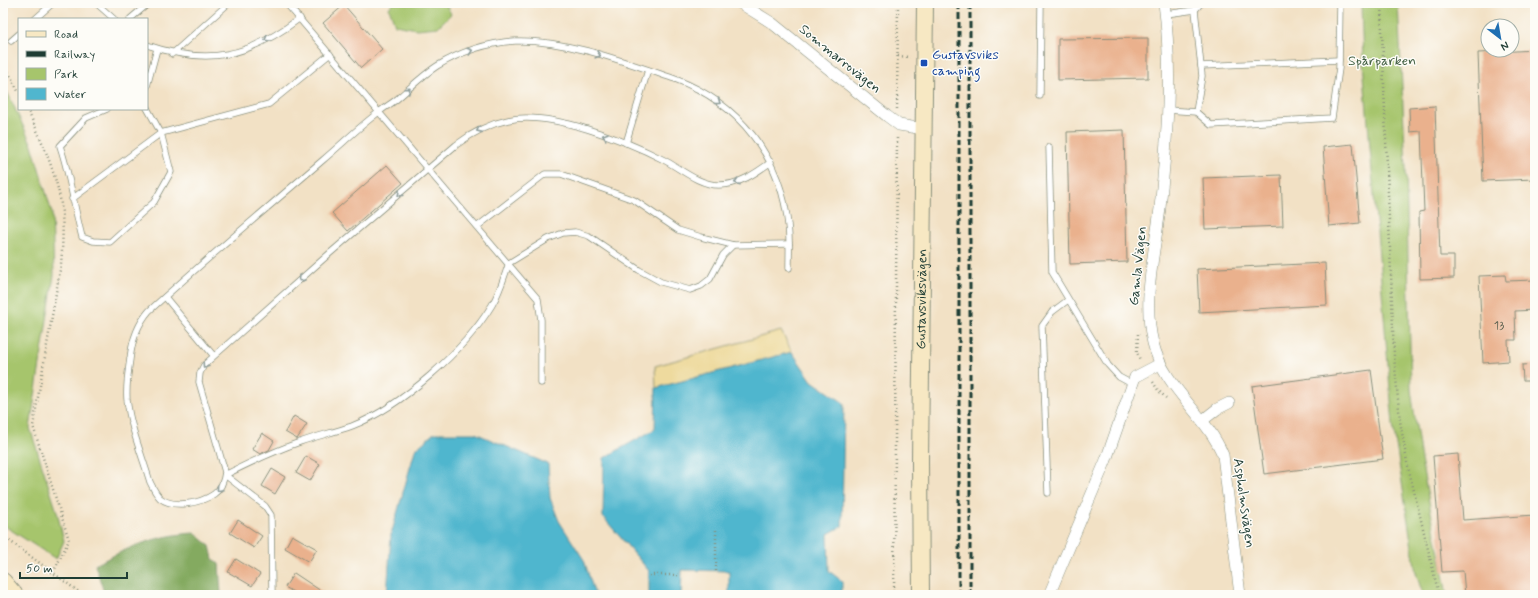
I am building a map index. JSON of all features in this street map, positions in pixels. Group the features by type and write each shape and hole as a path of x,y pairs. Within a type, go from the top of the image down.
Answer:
{"street":[{"name":"Sommarrovägen","path":"740,3 772,23 897,123 924,129"},
{"name":"Gustavsviksvägen","path":"921,595 920,462 925,3"},
{"name":"Gamla Vägen","path":"1160,364 1150,333 1148,310 1160,208 1168,110 1170,61 1165,8"},
{"path":"1049,595 1106,460 1135,377 1160,364"},
{"name":"Aspholmsvägen","path":"1160,364 1176,388 1214,435 1223,456 1240,595"},
{"path":"1203,420 1217,409 1229,403"},
{"path":"3,581 14,595"},
{"path":"3,587 14,595"}],"lane":[{"path":"36,18 53,3"},
{"path":"96,3 113,18"},
{"path":"131,18 149,3"},
{"path":"172,54 228,3"},
{"path":"286,3 531,288 538,299 540,307 540,383"},
{"path":"1040,96 1041,3"},
{"path":"1196,112 1202,76 1195,10 1201,3"},
{"path":"1168,110 1196,112 1210,125 1332,118 1339,60 1340,3"},
{"path":"1165,8 1195,10"},
{"path":"148,45 172,54 196,57 234,52 265,41 300,18"},
{"path":"11,41 18,35"},
{"path":"771,162 745,179 730,184 713,184 694,177 666,161 626,143 572,125 548,120 509,119 475,131 213,355 204,365 200,374 199,382 222,458 225,474 223,483 215,493 205,499 187,503 173,503 161,498 154,490 150,482 130,415 127,381 131,346 136,330 142,320 165,297 380,111 435,67 458,55 478,48 514,41 539,42 570,47 648,70 690,85 711,96 747,126 771,162 779,181 785,203 788,226 789,268"},
{"path":"148,83 158,49"},
{"path":"72,199 161,133 269,104 330,54"},
{"path":"1201,66 1339,60"},
{"path":"626,143 648,70"},
{"path":"105,110 86,118 60,146 68,168 72,199 82,237 93,241 110,242 154,202 171,172 161,133 148,110"},
{"path":"1049,147 1052,272 1108,366 1119,377 1132,384"},
{"path":"478,226 531,184 545,174 552,173 561,174 634,200 678,230 733,245 788,244"},
{"path":"225,474 299,442 352,426 391,407 437,369 482,319 492,305 509,263 548,239 563,233 575,232 589,236 639,270 661,282 690,290 701,286 710,280 723,255 733,245"},
{"path":"165,297 213,355"},
{"path":"1048,493 1042,326 1052,312 1068,300"},
{"path":"225,474 265,506 272,515 272,595"}],"path":[{"path":"894,595 898,3"},
{"path":"1381,3 1394,356 1400,422 1407,462 1440,595"},
{"path":"898,56 910,57"},
{"path":"3,61 18,91"},
{"path":"27,110 43,146 59,194 63,240 61,264 33,426 69,540 53,573"},
{"path":"1137,329 1138,334"},
{"path":"716,530 716,570"},
{"path":"3,536 83,595"},
{"path":"649,575 681,575"}],"green space":[{"path":"393,3 445,3 451,14 438,27 417,29 395,25 389,8"},
{"name":"Spårparken","path":"1361,3 1398,3 1406,169 1411,390 1421,460 1447,595 1423,595 1416,573 1393,425 1363,63"},
{"path":"3,83 32,145 52,213 54,275 30,428 57,512 64,541 56,559 3,525"},
{"path":"195,533 210,546 213,559 219,564 221,595 105,595 95,565 131,547 155,539"}],"sand":[{"path":"781,331 792,352 656,388 655,366"}],"water":[{"path":"792,352 812,381 844,403 842,526 828,534 829,571 842,581 842,595 729,595 729,571 682,570 681,595 649,595 649,571 603,517 604,458 655,429 656,388"},
{"path":"434,433 475,433 548,464 550,498 559,521 584,560 595,595 387,595 391,535 415,450"}],"building":[{"path":"344,5 382,49 361,68 323,23"},
{"path":"1148,38 1148,78 1058,80 1058,39"},
{"path":"1535,50 1535,179 1483,181 1478,53 1480,53 1480,58 1520,58 1520,51"},
{"path":"1435,106 1440,256 1454,256 1454,278 1420,279 1419,212 1424,211 1421,131 1410,132 1409,108"},
{"path":"1124,130 1127,262 1070,264 1067,132"},
{"path":"1353,144 1360,223 1329,226 1323,147"},
{"path":"387,165 403,183 348,231 332,213"},
{"path":"1281,175 1283,226 1205,229 1203,178"},
{"path":"1325,263 1327,305 1199,312 1197,269"},
{"path":"1505,275 1506,281 1535,280 1535,310 1515,311 1516,340 1508,340 1509,361 1483,363 1479,276"},
{"path":"1535,364 1535,381 1523,381 1522,365"},
{"path":"1371,370 1383,459 1264,474 1252,386"},
{"path":"294,416 307,424 297,439 285,432"},
{"path":"262,433 274,441 269,450 260,454 252,449"},
{"path":"1458,454 1463,520 1535,515 1535,595 1465,595 1463,571 1442,572 1433,456"},
{"path":"306,456 320,464 310,481 296,473"},
{"path":"272,469 285,477 275,494 262,486"},
{"path":"238,520 262,536 254,548 230,533"},
{"path":"292,535 317,549 309,562 285,548"},
{"path":"236,559 260,574 252,586 228,572"},
{"path":"294,573 327,595 298,595 285,587"}],"railway":[{"path":"959,3 959,595"},
{"path":"970,3 970,595"}],"place":[{"name":"Gustavsviks camping","path":"924,63"}]}
